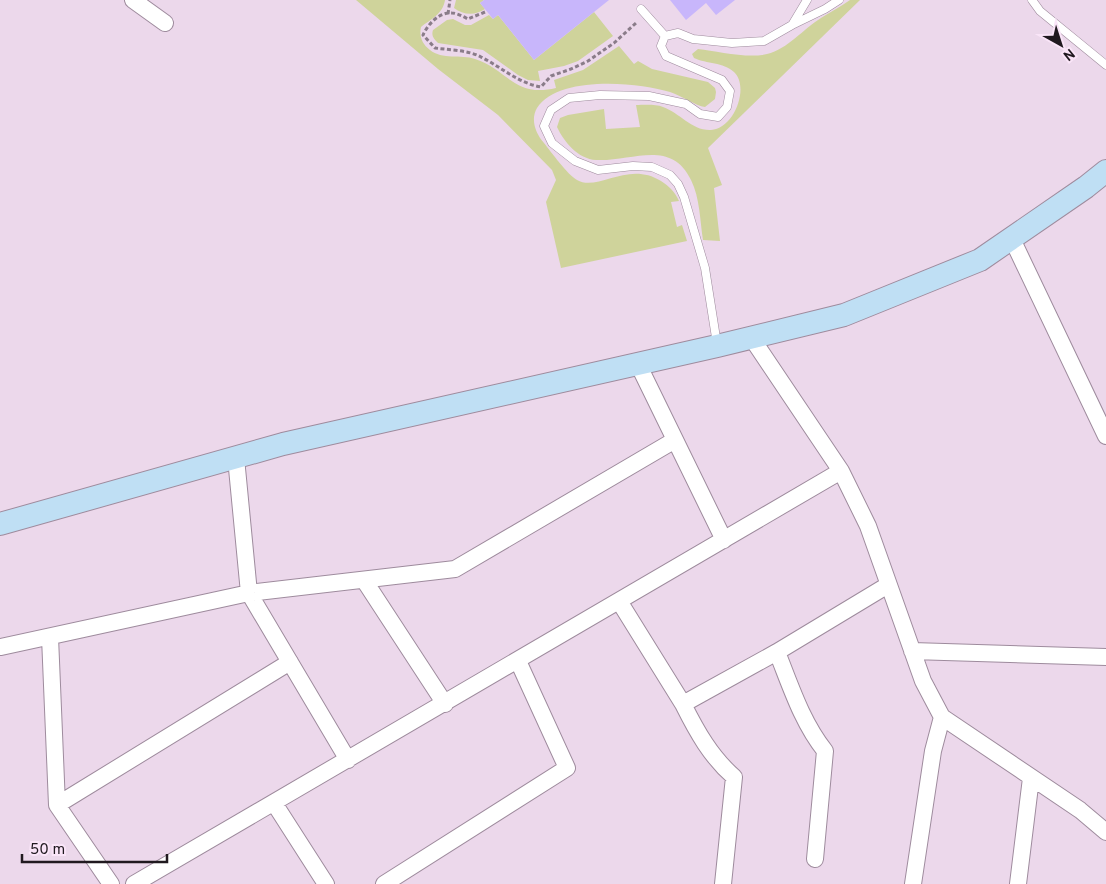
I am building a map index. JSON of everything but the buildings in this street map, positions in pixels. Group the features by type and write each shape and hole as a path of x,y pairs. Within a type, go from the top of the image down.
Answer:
{"main road":[{"path":"0,524 292,442 717,346 844,315 980,260 1086,187 1106,171"}],"street":[{"path":"133,0 165,23"},
{"path":"1012,239 1106,436"},
{"path":"751,337 842,471 868,526 923,681 942,717 1080,810 1106,832"},
{"path":"638,364 724,540"},
{"path":"1,647 249,593 454,569 675,440"},
{"path":"236,458 249,593 348,760"},
{"path":"134,884 842,471"},
{"path":"364,580 445,704"},
{"path":"683,704 777,652 888,585"},
{"path":"619,602 683,704 700,737 720,765 734,777 723,884"},
{"path":"50,637 57,805 111,884"},
{"path":"912,651 1106,657"},
{"path":"777,652 803,717 825,751 815,859"},
{"path":"384,884 567,768 518,661"},
{"path":"57,805 290,662"},
{"path":"913,884 933,751 942,717"},
{"path":"1018,884 1031,778"},
{"path":"274,803 326,884"}],"lane":[{"path":"792,24 807,0"},
{"path":"665,36 678,33 694,39 732,43 764,42 792,24 825,9 839,0"},
{"path":"1032,0 1040,11 1106,64"},
{"path":"644,12 665,36"},
{"path":"665,36 661,46 666,56 722,80 730,91 728,107 718,117 700,114 686,104 649,96 600,95 569,98 551,110 544,126 552,144 575,162 598,170 633,166 652,167 670,174 678,184 684,196 705,268 717,346"}],"path":[{"path":"448,14 450,0"},
{"path":"485,12 482,15 468,19 451,13 440,16 428,24 424,34 435,48 470,53 481,57 529,85 541,87 551,76 588,61 614,43 644,12"}],"green space":[{"path":"356,0 445,0 439,13 421,27 420,34 427,48 440,55 475,59 495,69 520,86 530,89 556,88 554,80 583,70 619,46 634,64 638,61 652,69 708,82 715,88 716,92 715,99 705,107 674,93 656,88 599,84 562,90 547,97 537,108 534,117 536,131 541,139 564,168 577,180 585,183 637,174 649,175 667,185 679,201 671,202 677,227 682,225 687,241 561,268 546,202 556,180 552,170 498,115 438,69"},
{"path":"456,0 484,0 480,3 485,9 473,14 461,12 454,8"},
{"path":"850,0 860,0 708,148 722,185 714,188 720,241 703,240 694,187 683,167 673,159 649,155 609,160 589,159 572,149 557,127 560,118 604,109 606,129 640,127 636,105 657,105 669,110 698,128 711,130 719,128 727,123 737,106 740,97 739,79 730,69 694,58 692,54 698,49 751,56 767,54 782,48 814,22"},
{"path":"594,12 613,36 578,61 538,71 540,81 528,80 518,75 483,50 438,43 432,34 433,30 447,20 453,19 465,25 471,25 489,15 493,19 498,15 534,60"}]}
